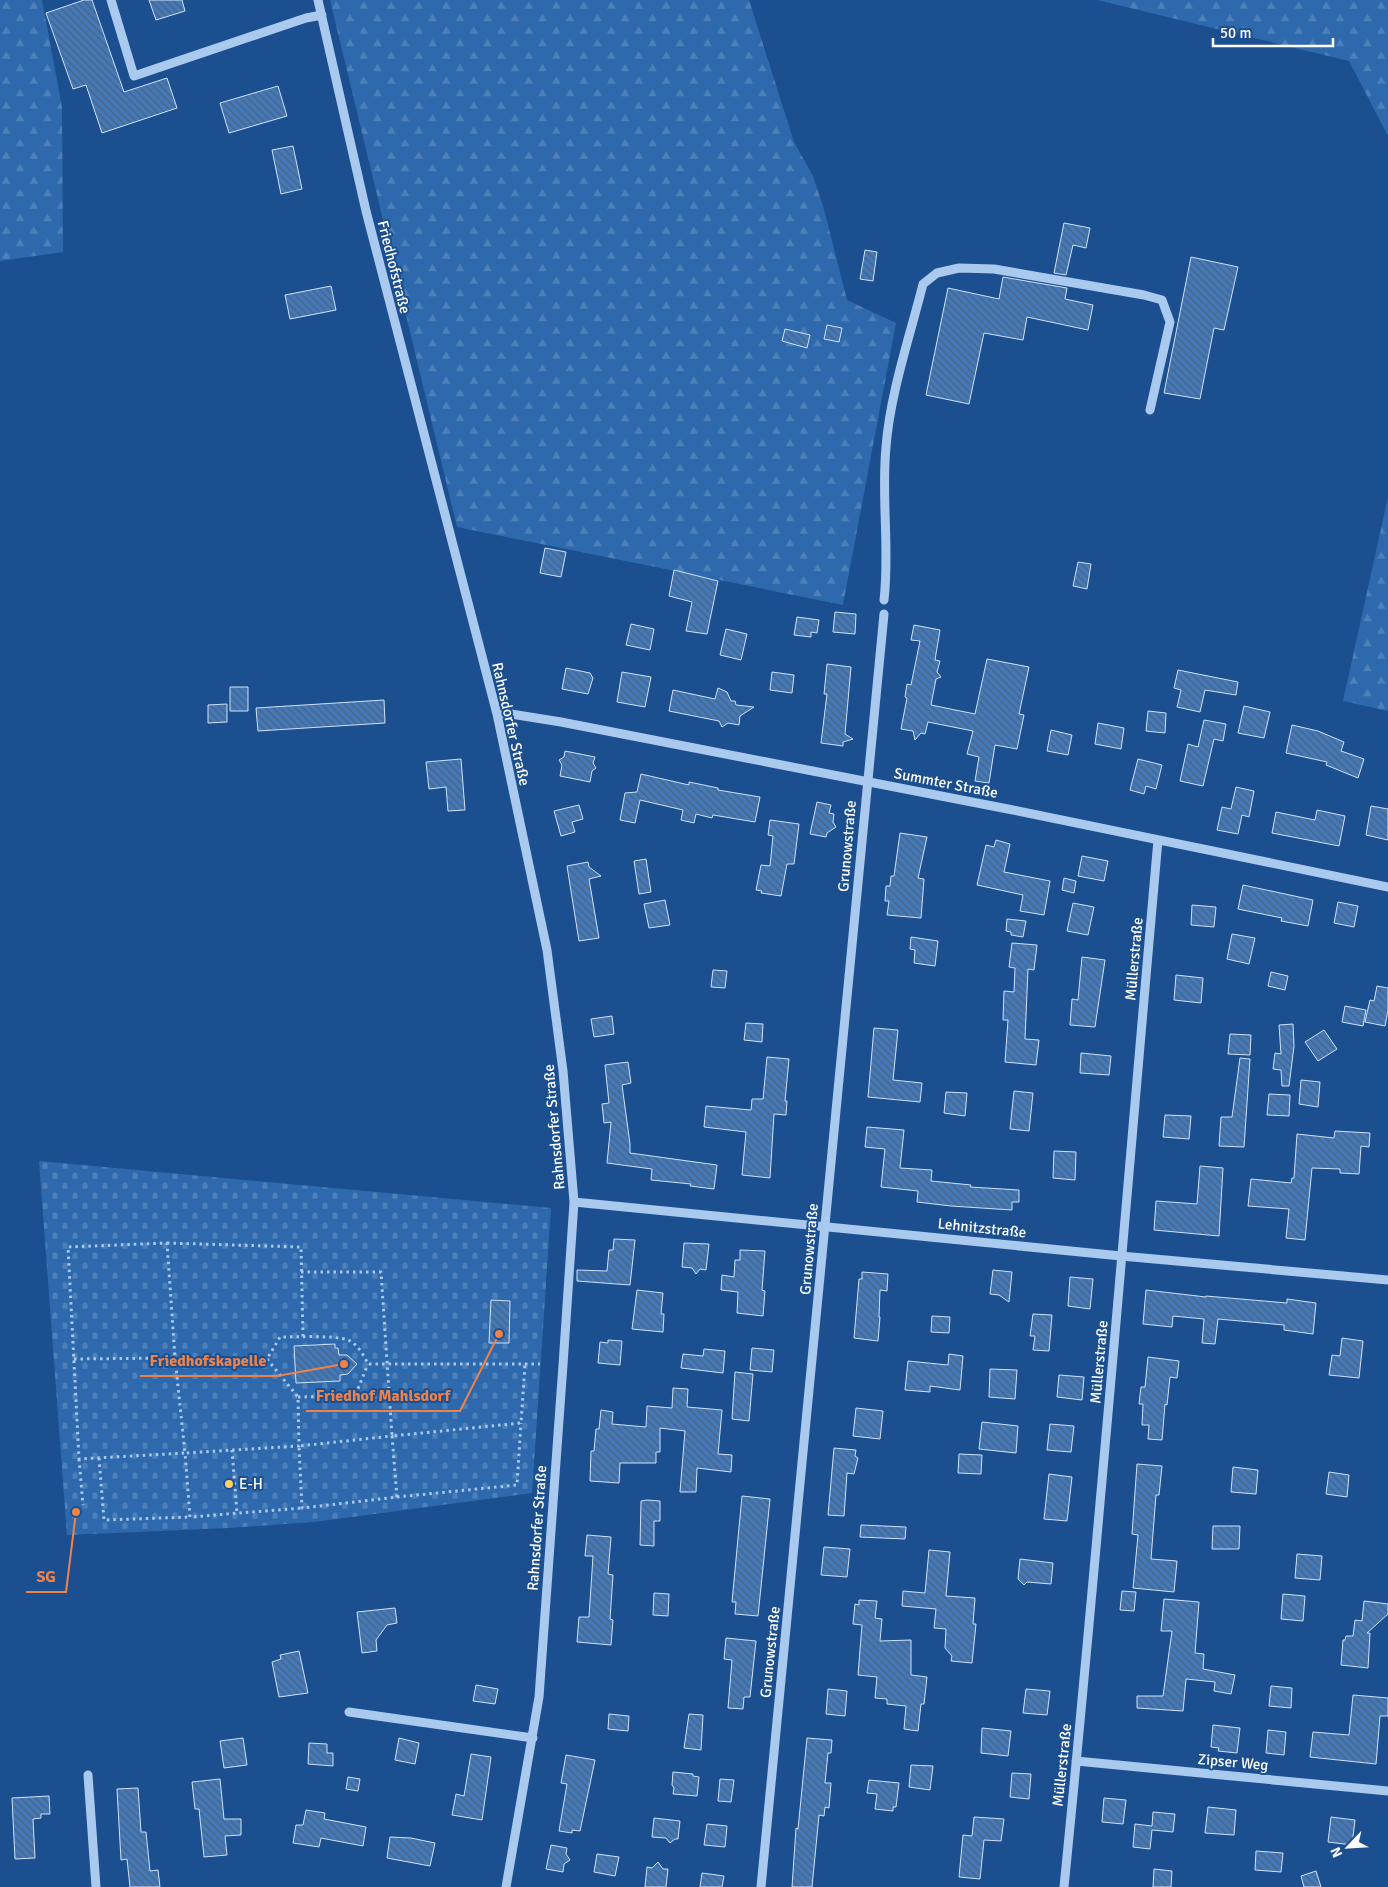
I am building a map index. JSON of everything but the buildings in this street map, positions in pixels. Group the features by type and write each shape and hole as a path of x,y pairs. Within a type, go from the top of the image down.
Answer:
{"street":[{"path":"110,0 134,76 306,18 322,15"},
{"name":"Friedhofstraße","path":"318,0 366,212 447,524"},
{"path":"884,600 887,577 886,447 895,393 923,284 937,273 959,268 994,269 1144,295 1162,300 1170,322 1150,410"},
{"name":"Rahnsdorfer Straße","path":"447,524 497,714 547,950 563,1071 574,1202 539,1697 506,1887"},
{"name":"Grunowstraße","path":"761,1887 884,614"},
{"name":"Summter Straße","path":"497,714 511,714 561,722 1388,887"},
{"name":"Müllerstraße","path":"1064,1887 1106,1450 1121,1256 1158,840"},
{"name":"Lehnitzstraße","path":"574,1202 1121,1256 1388,1280"},
{"path":"349,1712 533,1738"},
{"name":"Zipser Weg","path":"1076,1761 1388,1791"},
{"path":"88,1775 96,1887"}],"path":[{"path":"167,1243 175,1358 190,1517"},
{"path":"83,1505 68,1247 167,1243 301,1248 303,1337"},
{"path":"301,1272 382,1272 397,1497"},
{"path":"267,1359 280,1337 322,1337 349,1340 362,1352 368,1364 355,1396 298,1397"},
{"path":"74,1359 267,1359"},
{"path":"267,1359 298,1397 302,1508"},
{"path":"368,1364 540,1364"},
{"path":"99,1458 104,1520 190,1517 302,1508 517,1485 525,1364"},
{"path":"80,1459 299,1446 520,1423"},
{"path":"232,1450 238,1513"}],"green space":[{"path":"0,0 42,0 62,107 63,252 0,261"},
{"path":"330,0 749,0 794,142 813,176 824,209 847,300 896,323 843,605 457,527"},
{"path":"1097,0 1388,0 1388,136 1349,61"},
{"path":"1388,497 1388,711 1343,701"},
{"path":"39,1161 551,1208 532,1493 314,1522 229,1528 67,1535"}],"place":[{"name":"Friedhof Mahlsdorf","path":"499,1334"},
{"name":"Friedhofskapelle","path":"344,1364"},
{"name":"E-H","path":"229,1484"},
{"name":"SG","path":"76,1512"}]}
